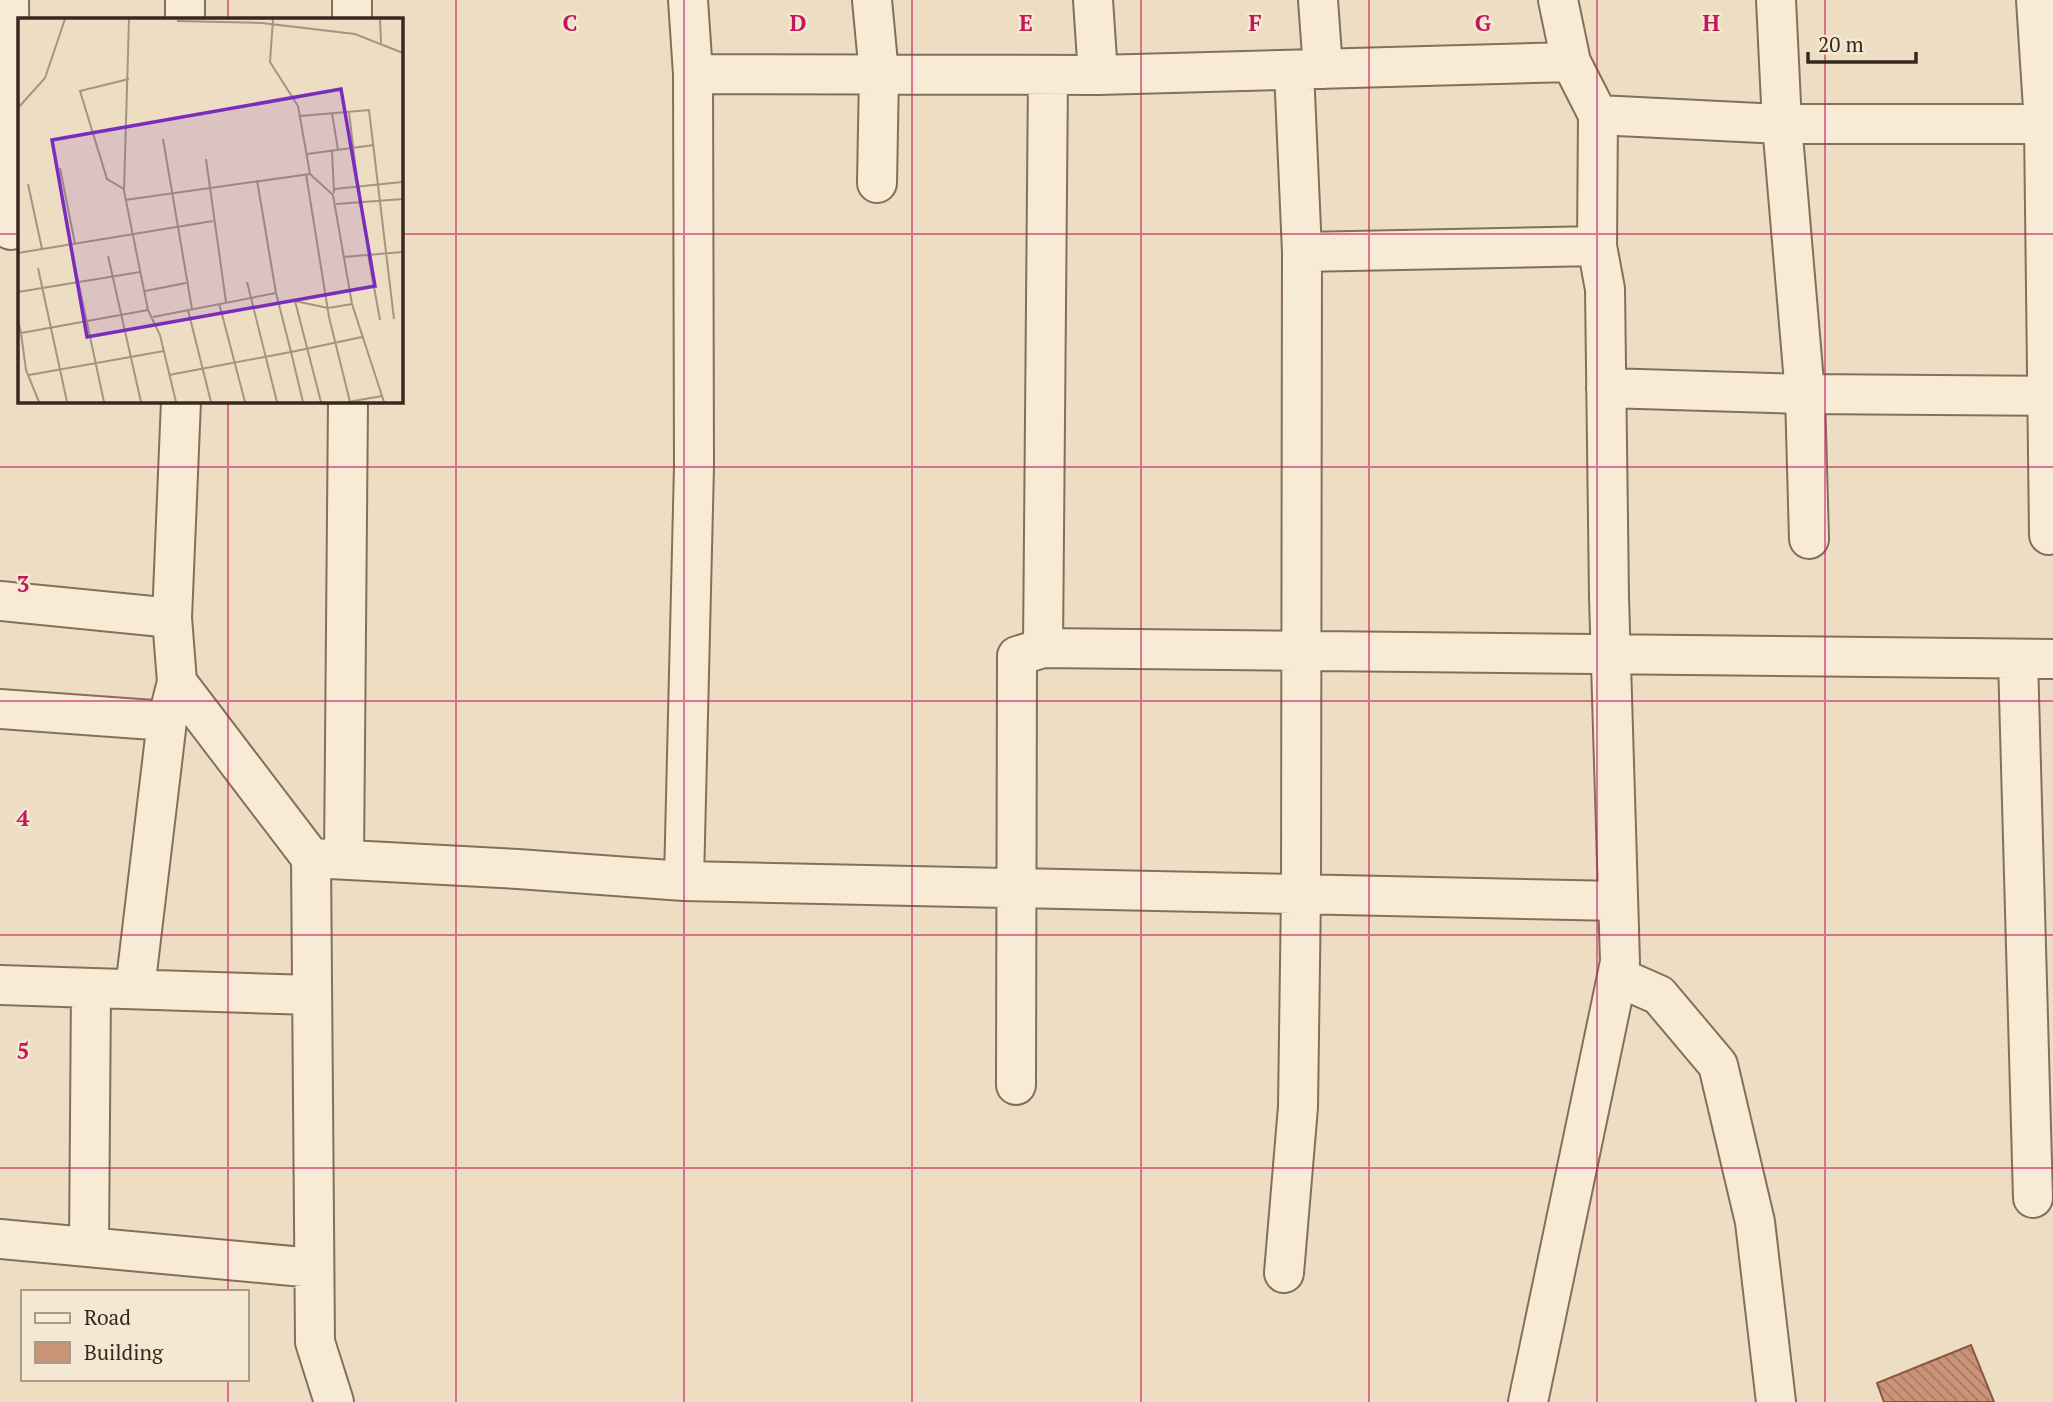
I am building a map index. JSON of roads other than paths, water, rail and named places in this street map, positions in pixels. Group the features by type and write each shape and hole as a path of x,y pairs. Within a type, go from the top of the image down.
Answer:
{"street":[{"path":"9,0 10,229"},
{"path":"185,0 185,18"},
{"path":"352,0 352,18"},
{"path":"684,881 694,466 693,74 688,0"},
{"path":"872,0 879,74 877,183"},
{"path":"1093,0 1098,75"},
{"path":"1284,1273 1298,1107 1302,252 1309,69 1318,0"},
{"path":"1528,1402 1620,962 1611,655 1605,289 1597,246 1598,115 1571,62 1558,0"},
{"path":"1776,0 1782,124 1805,394 1808,539"},
{"path":"2036,0 2048,124 2049,535"},
{"path":"693,74 1098,75 1571,62"},
{"path":"1044,648 1048,75"},
{"path":"1598,115 1782,124 2048,124"},
{"path":"1302,252 1597,246"},
{"path":"1606,388 1805,394 2050,396"},
{"path":"135,989 167,721 177,682 172,618 181,402"},
{"path":"334,1402 314,1342 312,995 328,859 348,402"},
{"path":"0,601 172,618"},
{"path":"1016,1085 1017,656 1044,648 2035,659 2033,1198"},
{"path":"177,682 328,859 684,881 1618,901"},
{"path":"0,709 167,721"},
{"path":"1618,977 1659,995 1718,1065 1755,1222 1776,1402"},
{"path":"0,985 312,995"},
{"path":"89,1247 91,988"},
{"path":"0,1239 314,1268"}]}
